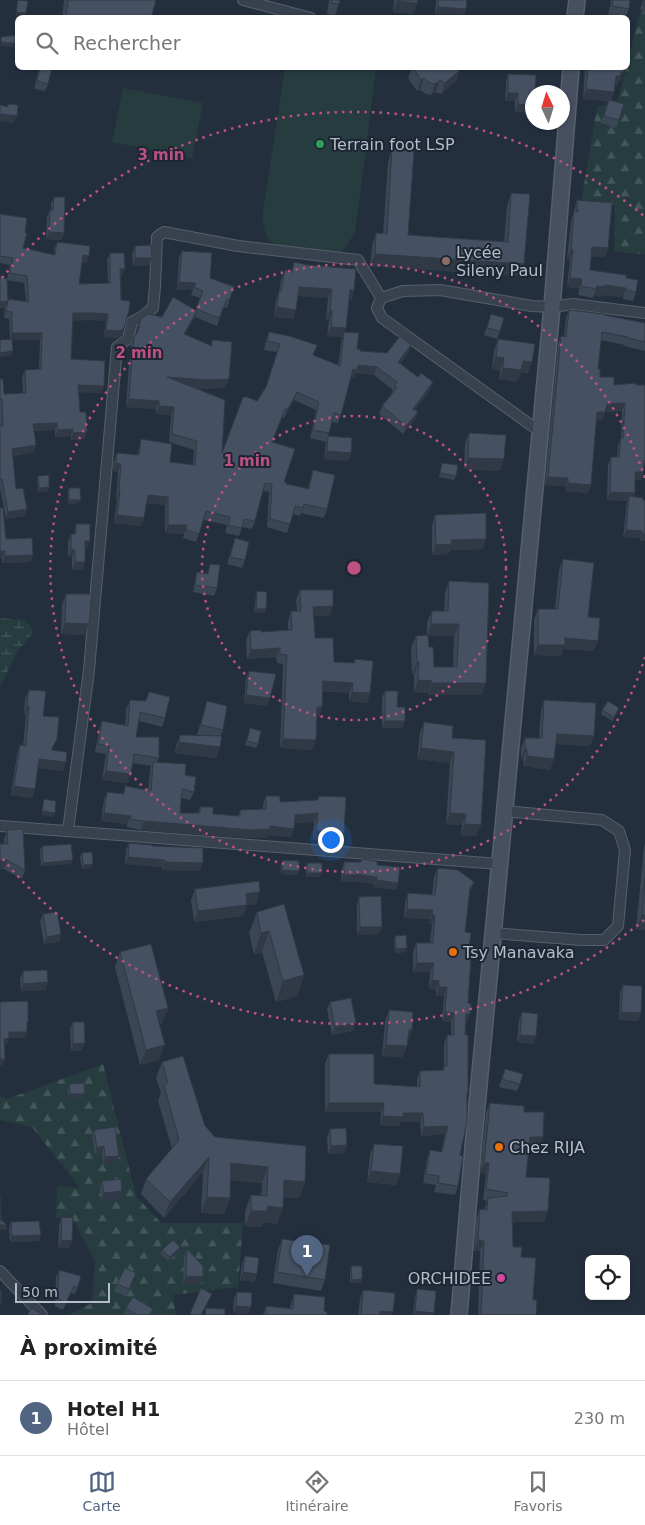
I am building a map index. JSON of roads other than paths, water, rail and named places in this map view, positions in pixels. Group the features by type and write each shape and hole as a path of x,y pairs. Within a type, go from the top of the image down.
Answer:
{"main road":[{"path":"575,15 577,0"},
{"path":"459,1315 472,1148 552,306 571,70"}],"street":[{"path":"243,0 300,15"},
{"path":"68,831 89,670 117,348 128,339 132,322 153,308 157,237 164,232 238,246 358,260 381,298"},
{"path":"381,298 403,292 440,290 532,306 573,304 645,313"},
{"path":"381,298 377,308 382,318 540,431"},
{"path":"493,933 604,940 618,926 625,850 619,831 602,820 504,811"},
{"path":"0,826 500,864"},
{"path":"0,1271 42,1315"}],"place":[{"name":"Terrain foot LSP","path":"320,144"},
{"name":"Lycée Sileny Paul","path":"446,261"},
{"name":"Tsy Manavaka","path":"453,952"},
{"name":"Chez RIJA","path":"499,1147"},
{"name":"Hotel H1","path":"307,1276"},
{"name":"ORCHIDEE","path":"501,1278"}]}
